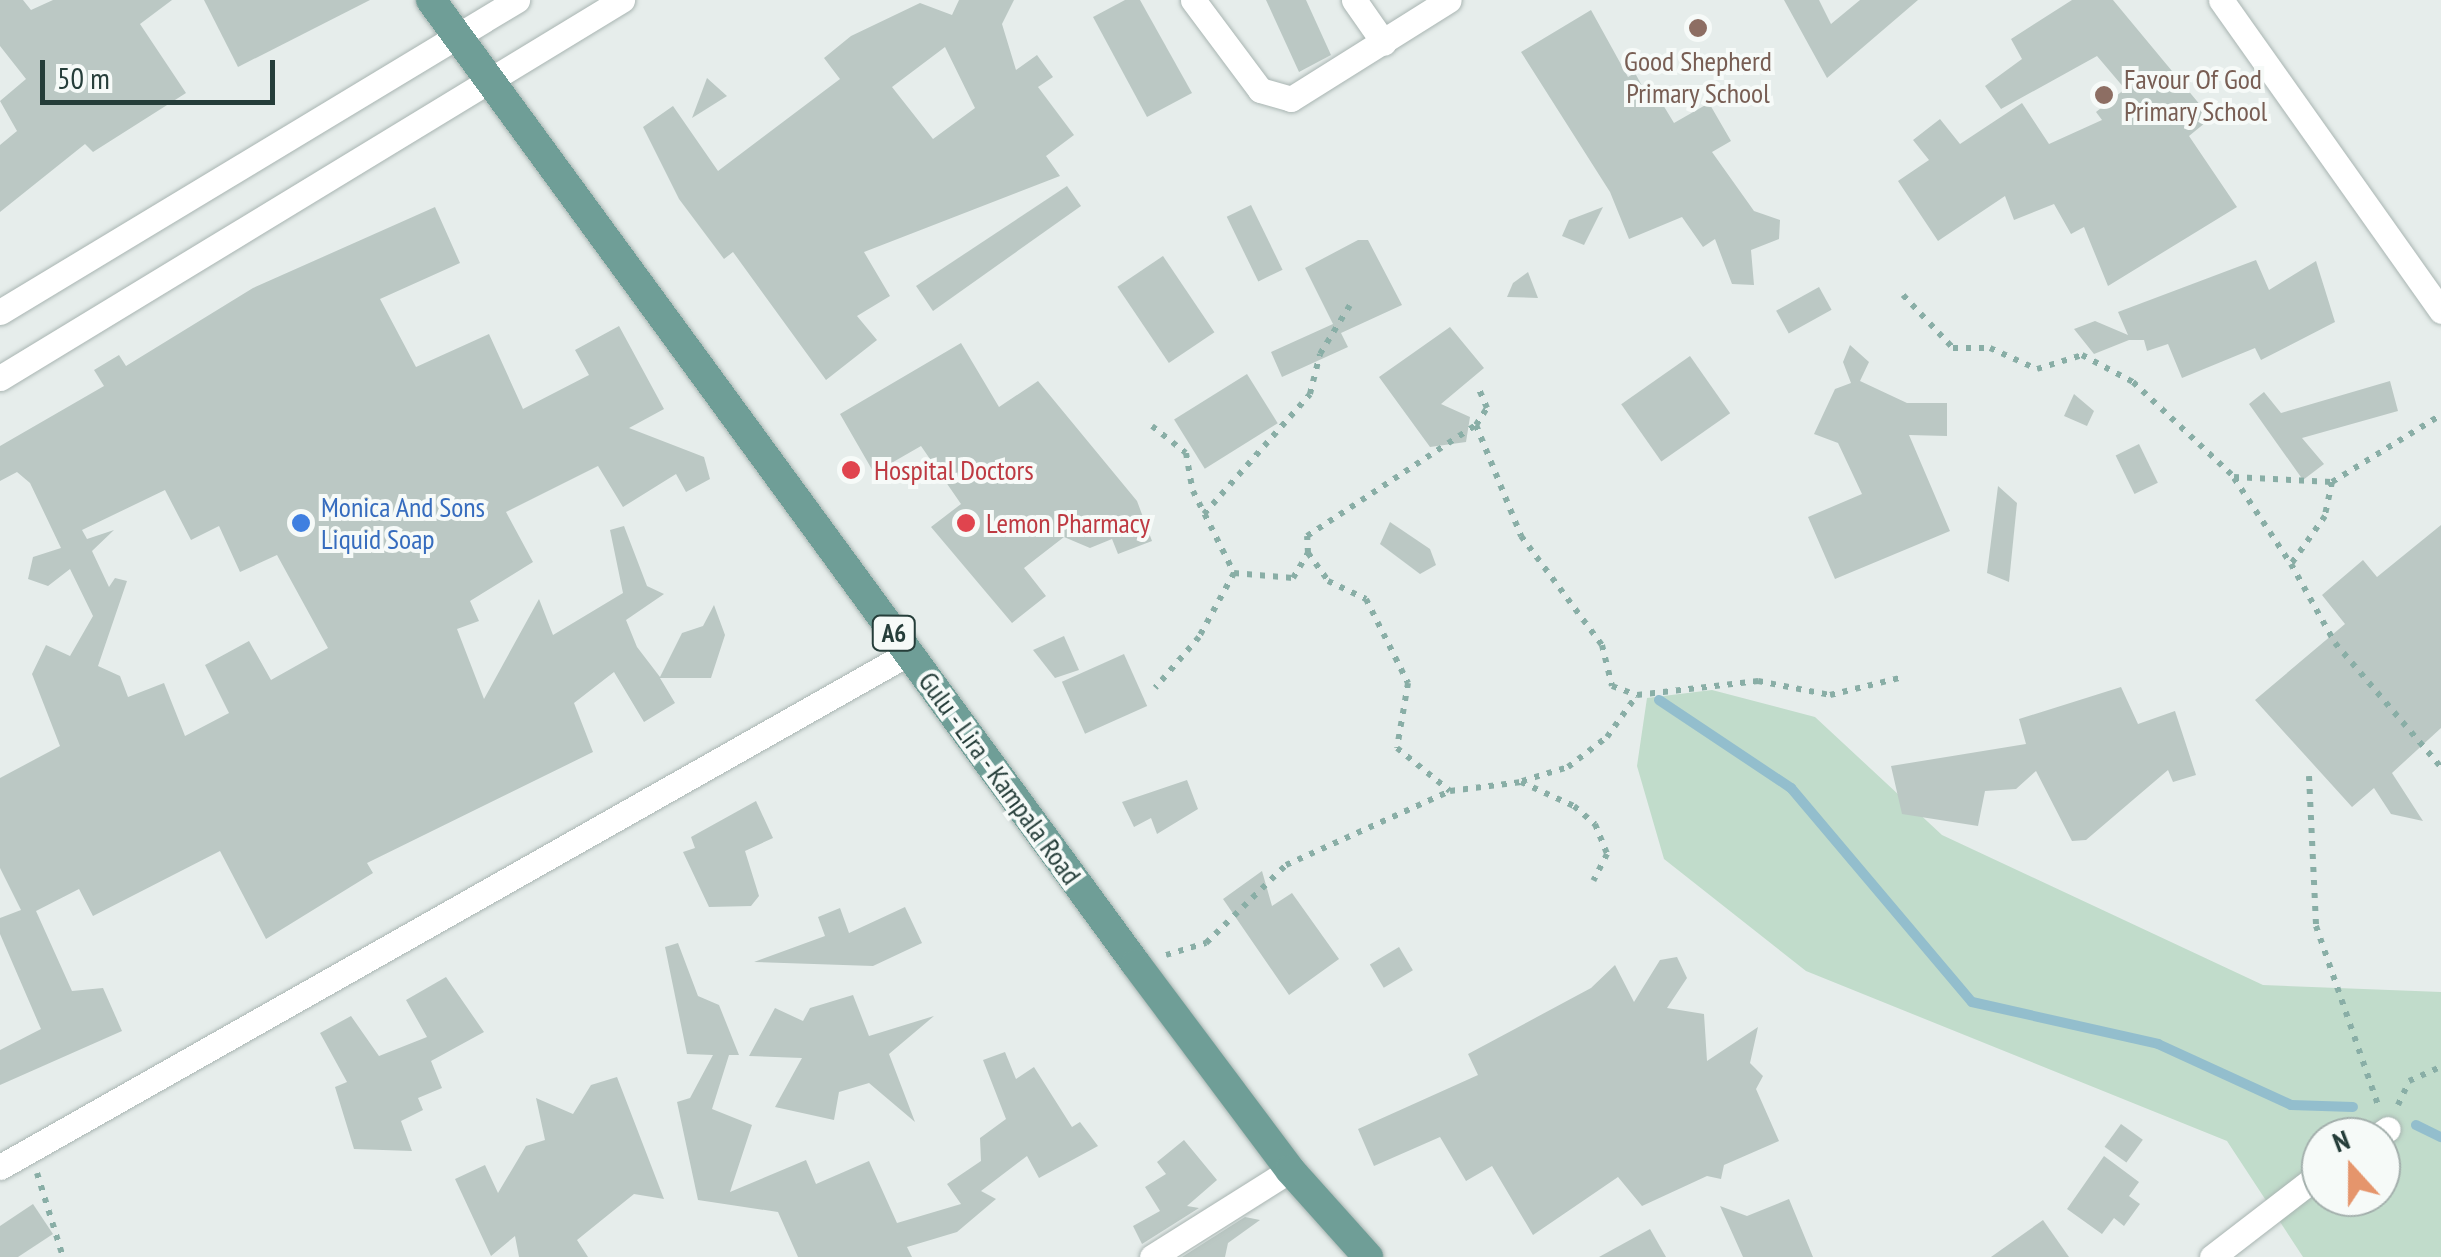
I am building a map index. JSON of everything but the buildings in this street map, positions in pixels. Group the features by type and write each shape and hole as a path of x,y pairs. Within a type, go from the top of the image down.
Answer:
{"main road":[{"name":"Gulu - Lira - Kampala Road","path":"431,0 1136,964 1290,1170 1368,1257"}],"street":[{"path":"0,312 518,0"},
{"path":"0,378 622,0"},
{"path":"1194,0 1272,98 1316,88 1449,0"},
{"path":"1354,0 1384,43"},
{"path":"2221,0 2441,311"},
{"path":"0,1167 909,654"},
{"path":"1152,1257 1290,1170"},
{"path":"2212,1257 2301,1188"}],"path":[{"path":"1902,295 1953,348 1990,348 2037,369 2082,355 2133,382 2234,477 2291,564 2335,643 2441,767"},
{"path":"1204,514 1310,394 1320,354 1350,305"},
{"path":"1234,572 1294,578 1308,553 1307,536 1476,424 1487,408 1477,385"},
{"path":"2234,477 2332,482 2441,415"},
{"path":"1476,424 1521,536 1602,645 1612,686 1636,695 1758,682 1830,695 1899,678"},
{"path":"1152,426 1186,453 1204,514 1234,572"},
{"path":"2291,564 2324,516 2332,482"},
{"path":"1308,553 1328,580 1366,600 1392,635 1408,683 1397,748 1450,790"},
{"path":"1155,688 1200,637 1234,572"},
{"path":"1136,964 1206,943 1286,864 1450,790 1521,782 1568,767 1607,737 1636,695"},
{"path":"2309,776 2316,926 2377,1117"},
{"path":"1521,782 1595,824 1607,854 1593,881"},
{"path":"2390,1117 2409,1081 2441,1067"},
{"path":"26,1152 63,1257"}],"green space":[{"path":"1712,690 1815,717 1942,835 2263,985 2441,992 2441,1257 2303,1257 2227,1141 1806,971 1664,859 1637,766 1647,698"}],"waterway":[{"path":"1659,700 1791,788 1972,1002 2158,1044 2291,1105 2353,1107"},
{"path":"2416,1125 2441,1137"}],"place":[{"name":"Good Shepherd Primary School","path":"1698,28"},
{"name":"Favour Of God Primary School","path":"2104,95"},
{"name":"Hospital Doctors","path":"851,470"},
{"name":"Monica And Sons Liquid Soap","path":"301,523"},
{"name":"Lemon Pharmacy","path":"966,523"}]}
